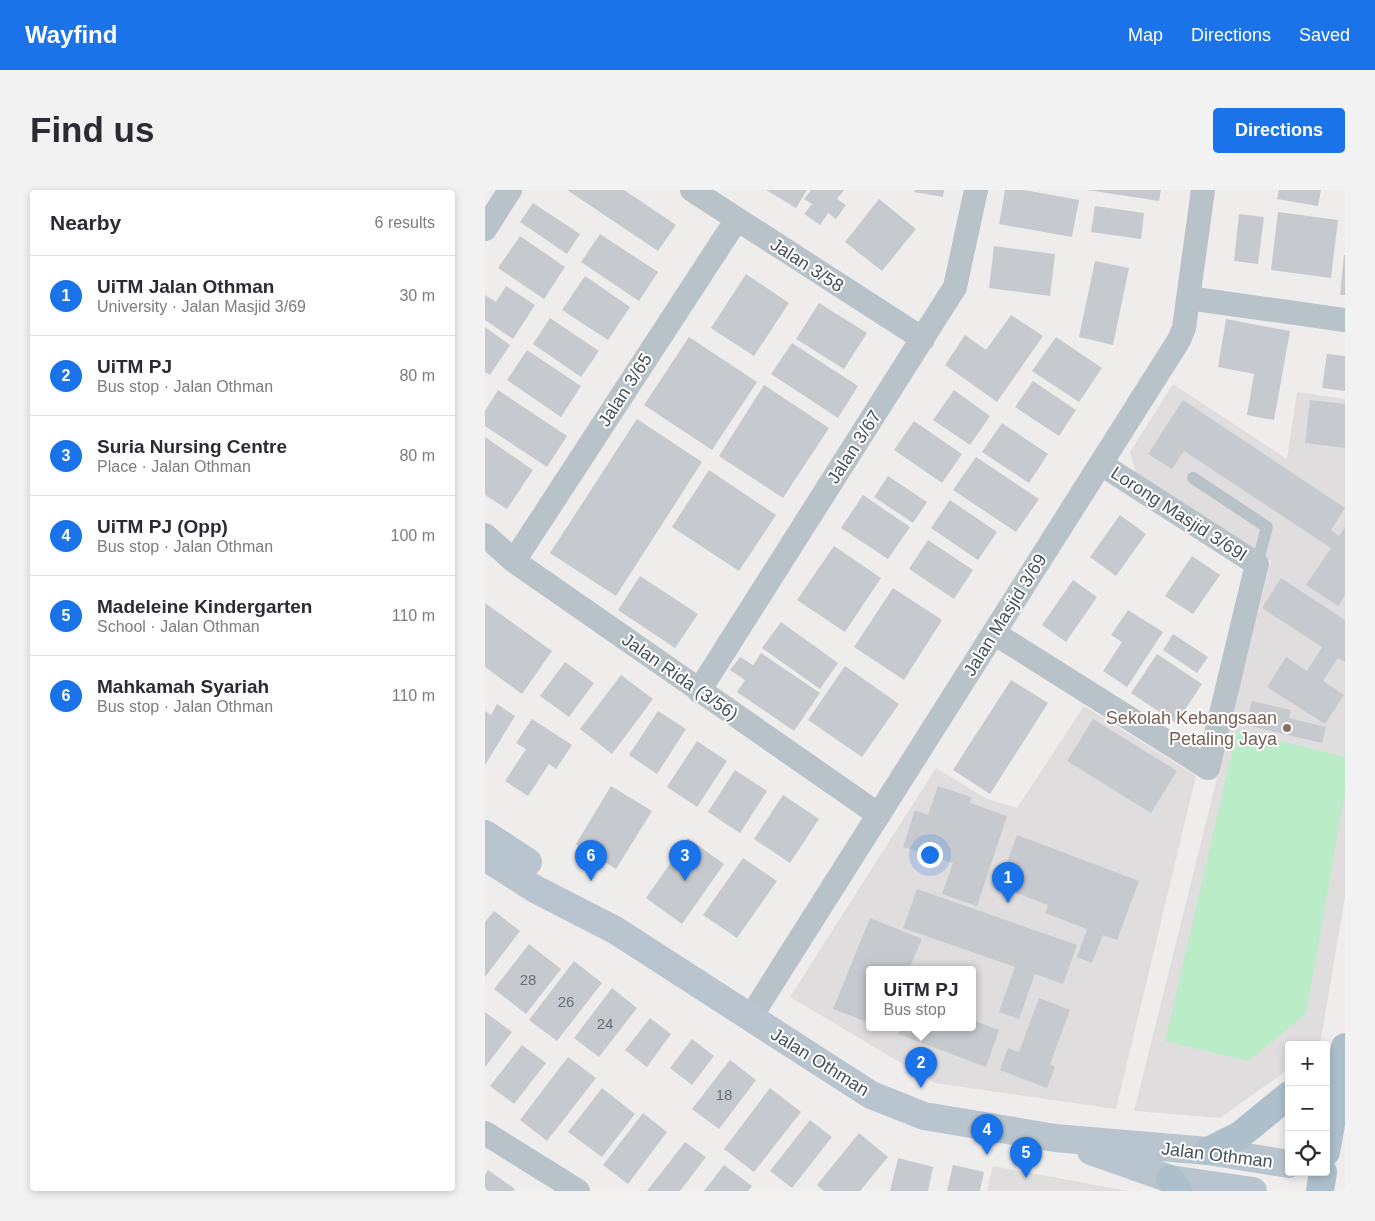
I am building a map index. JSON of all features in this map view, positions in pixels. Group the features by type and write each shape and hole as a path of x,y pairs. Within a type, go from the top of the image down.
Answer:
{"main road":[{"name":"Jalan Othman","path":"485,834 544,873 609,927"},
{"name":"Jalan Othman","path":"485,857 535,890 609,927 871,1095 915,1113 1055,1138 1208,1151 1285,1163"},
{"path":"1330,1055 1345,1040"},
{"path":"1330,1131 1345,1047"},
{"path":"1208,1151 1240,1135 1285,1097"},
{"name":"Jalan Othman","path":"1055,1138 1174,1185 1253,1191"},
{"path":"1330,1169 1345,1169"},
{"path":"1320,1191 1322,1176"}],"street":[{"path":"485,229 510,190"},
{"name":"Jalan 3/58","path":"692,190 923,339"},
{"name":"Jalan 3/67","path":"699,690 955,287 976,190"},
{"name":"Jalan Masjid 3/69","path":"750,1018 1179,340 1184,328 1203,190"},
{"name":"Jalan 3/65","path":"514,561 737,219"},
{"path":"1188,298 1345,320"},
{"name":"Lorong Masjid 3/69I","path":"1101,464 1257,564"},
{"name":"Jalan Rida (3/56)","path":"485,535 514,561 879,815"},
{"path":"994,633 1208,768 1257,564"},
{"path":"485,1133 578,1191"}],"lane":[{"path":"1193,478 1267,527 1257,564"}],"shaded area":[{"name":"Sekolah Kebangsaan Petaling Jaya","path":"1173,384 1287,459 1297,392 1345,399 1345,896 1321,1041 1285,1041 1285,1072 1220,1118 1134,1111 1271,561 1136,473 1130,452"},
{"path":"1084,706 1196,776 1116,1109 935,1083 790,997 936,768 987,799 1017,808"},
{"path":"993,1166 1128,1191 987,1191"}],"green space":[{"path":"1237,730 1345,757 1345,793 1306,1014 1248,1061 1165,1041"}],"building":[{"path":"567,190 624,190 676,225 658,251"},
{"path":"766,190 807,190 796,208"},
{"path":"811,190 844,190 837,199 846,205 836,219 828,213 820,225 804,214 812,204 804,199"},
{"path":"915,190 944,190 943,197 914,192"},
{"path":"1005,190 1024,190 1079,200 1072,237 999,224"},
{"path":"1088,190 1161,190 1159,201"},
{"path":"1279,190 1321,190 1318,206 1277,199"},
{"path":"879,199 916,229 882,271 845,242"},
{"path":"533,203 580,234 567,254 520,222"},
{"path":"1095,206 1144,213 1141,239 1091,232"},
{"path":"1278,212 1338,220 1331,278 1271,270"},
{"path":"1239,214 1264,217 1258,264 1234,261"},
{"path":"600,234 658,272 639,301 581,262"},
{"path":"520,236 565,267 544,299 498,268"},
{"path":"994,246 1055,254 1050,296 989,288"},
{"path":"1344,255 1345,295 1340,295"},
{"path":"1095,261 1129,268 1113,345 1079,337"},
{"path":"746,274 789,303 754,356 711,328"},
{"path":"585,276 630,307 608,340 562,310"},
{"path":"506,286 535,305 513,339 485,320 485,295 496,302"},
{"path":"819,303 867,333 844,369 796,339"},
{"path":"1011,315 1043,336 997,402 945,365 965,335 986,350"},
{"path":"550,318 599,351 581,377 533,344"},
{"path":"1226,319 1290,331 1274,420 1247,415 1254,374 1218,367"},
{"path":"485,327 510,345 490,375 485,372"},
{"path":"689,337 757,382 712,450 644,405"},
{"path":"1056,337 1102,368 1079,402 1032,371"},
{"path":"792,343 858,386 838,418 771,374"},
{"path":"527,350 581,386 561,417 507,380"},
{"path":"1327,354 1345,356 1345,391 1322,388"},
{"path":"1033,381 1076,410 1059,436 1015,407"},
{"path":"764,385 829,428 783,498 719,456"},
{"path":"498,390 567,436 547,467 485,426 485,411"},
{"path":"954,390 990,416 970,445 933,420"},
{"path":"1183,400 1345,508 1331,530 1339,536 1345,527 1345,595 1338,606 1306,585 1331,548 1184,451 1172,469 1148,454"},
{"path":"1310,400 1345,404 1345,448 1305,443"},
{"path":"637,419 702,462 616,596 550,553"},
{"path":"914,421 962,454 942,483 894,450"},
{"path":"1002,423 1048,454 1029,483 982,452"},
{"path":"485,437 533,470 507,509 485,495"},
{"path":"976,457 1039,499 1016,532 953,490"},
{"path":"709,470 776,515 739,571 672,527"},
{"path":"888,476 927,502 913,523 874,497"},
{"path":"863,495 910,527 888,559 841,528"},
{"path":"950,500 997,532 978,560 931,528"},
{"path":"1120,515 1146,534 1116,576 1090,557"},
{"path":"928,540 973,570 954,599 909,569"},
{"path":"834,546 881,578 845,632 797,600"},
{"path":"1192,556 1220,575 1193,614 1165,596"},
{"path":"640,576 698,614 675,648 618,610"},
{"path":"1281,578 1345,620 1345,662 1338,658 1323,681 1344,695 1325,724 1267,687 1286,657 1307,671 1322,647 1262,608"},
{"path":"1073,580 1097,597 1066,642 1042,625"},
{"path":"893,588 942,620 904,680 854,647"},
{"path":"485,603 552,651 522,694 485,667"},
{"path":"1128,610 1163,632 1127,687 1103,671 1122,642 1111,635"},
{"path":"781,622 838,663 820,689 762,648"},
{"path":"1173,634 1208,657 1197,673 1163,650"},
{"path":"761,653 820,693 794,731 737,692 745,680 730,670 740,657 753,665"},
{"path":"1157,654 1202,684 1176,723 1131,693"},
{"path":"565,662 594,683 569,717 540,696"},
{"path":"845,666 899,704 862,757 808,720"},
{"path":"621,675 653,699 612,754 580,729"},
{"path":"1011,680 1048,703 990,794 953,770"},
{"path":"1252,701 1291,710 1289,718 1326,727 1322,743 1246,725"},
{"path":"497,704 515,716 485,765 485,711 491,715"},
{"path":"658,711 686,729 657,774 629,755"},
{"path":"532,719 572,745 556,769 549,764 528,796 505,781 526,749 516,743"},
{"path":"1093,719 1177,771 1151,813 1067,761"},
{"path":"697,741 727,761 697,807 667,787"},
{"path":"735,770 767,791 740,833 708,812"},
{"path":"611,786 652,811 616,869 576,844"},
{"path":"938,786 971,797 970,803 1007,816 977,906 942,894 953,863 903,847 915,810 928,815"},
{"path":"783,795 819,819 790,863 754,839"},
{"path":"1017,835 1139,881 1117,940 1103,935 1092,963 1077,957 1087,929 1045,913 1048,905 998,886"},
{"path":"688,838 724,864 682,924 646,898"},
{"path":"743,858 777,881 737,938 703,915"},
{"path":"917,889 1077,945 1063,984 1035,974 1019,1019 999,1012 1015,967 903,928"},
{"path":"494,911 520,931 485,977 485,922"},
{"path":"870,918 922,939 910,966 866,966 866,1021 833,1009"},
{"path":"529,944 561,969 526,1014 494,989"},
{"path":"574,961 602,983 557,1041 529,1020"},
{"path":"612,988 637,1008 599,1057 574,1038"},
{"path":"1039,998 1070,1010 1050,1064 1055,1067 1047,1088 1000,1070 1008,1048 1019,1052"},
{"path":"485,1012 512,1032 485,1067"},
{"path":"650,1018 671,1034 647,1067 625,1050"},
{"path":"976,1021 999,1030 986,1067 898,1034 899,1031 976,1031"},
{"path":"692,1039 714,1056 692,1085 670,1068"},
{"path":"522,1045 546,1063 514,1104 490,1086"},
{"path":"568,1057 596,1078 547,1141 520,1120"},
{"path":"730,1060 756,1080 719,1129 692,1109"},
{"path":"602,1088 635,1114 602,1157 568,1132"},
{"path":"770,1088 801,1112 754,1172 724,1149"},
{"path":"643,1113 667,1132 628,1184 603,1165"},
{"path":"810,1120 832,1137 792,1188 770,1171"},
{"path":"859,1133 888,1157 860,1191 824,1191 817,1185"},
{"path":"685,1142 706,1157 680,1191 647,1191"},
{"path":"898,1158 933,1167 928,1191 890,1191"},
{"path":"724,1165 752,1186 748,1191 704,1191"},
{"path":"953,1165 984,1172 980,1191 947,1191"},
{"path":"488,1170 515,1189 513,1191 485,1191 485,1175"}],"place":[{"name":"Sekolah Kebangsaan Petaling Jaya","path":"1287,728"},
{"name":"Mahkamah Syariah","path":"591,881"},
{"name":"Suria Nursing Centre","path":"685,881"},
{"name":"UiTM Jalan Othman","path":"1008,903"},
{"name":"UiTM PJ","path":"921,1088"},
{"name":"UiTM PJ (Opp)","path":"987,1155"},
{"name":"Madeleine Kindergarten","path":"1026,1178"}]}
